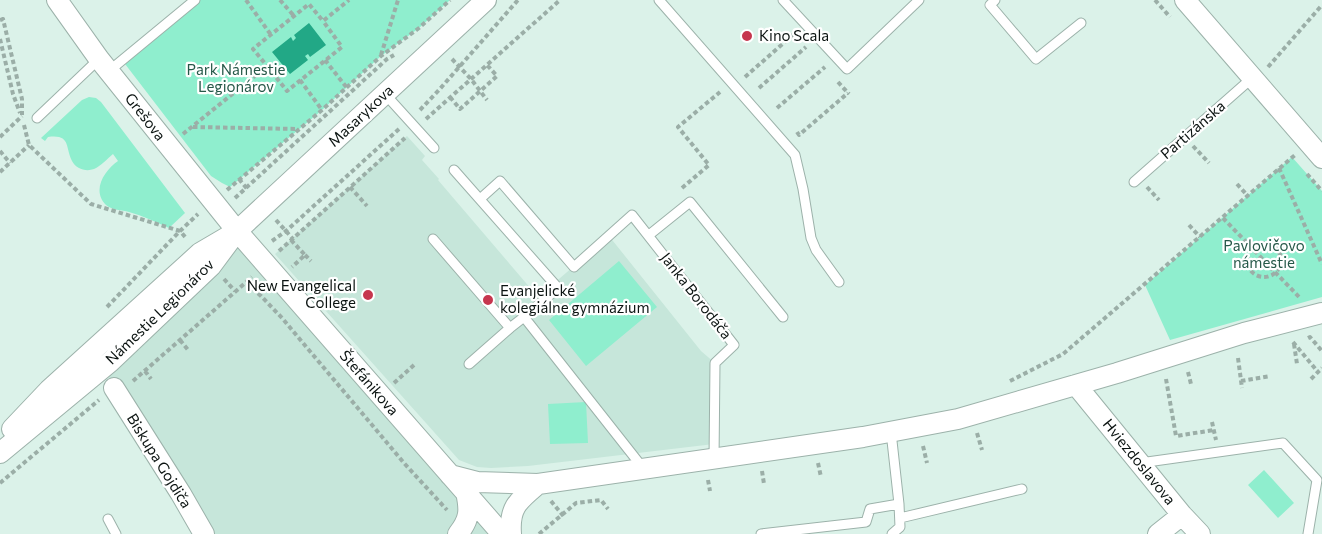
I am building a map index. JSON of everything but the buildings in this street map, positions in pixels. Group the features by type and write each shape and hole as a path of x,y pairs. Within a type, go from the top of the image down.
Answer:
{"street":[{"name":"Grešova","path":"57,0 104,65 237,231"},
{"path":"1185,0 1259,74 1322,158"},
{"name":"Masarykova","path":"237,231 481,2"},
{"name":"Štefánikova","path":"237,231 502,534"},
{"name":"Námestie Legionárov","path":"0,442 50,390 200,253 237,231"},
{"name":"Námestie Legionárov","path":"0,453 110,362 211,266 237,231"},
{"path":"450,475 477,482 538,484 714,460 891,432 958,419 1244,333 1322,313"},
{"name":"Hviezdoslavova","path":"1076,385 1182,515 1158,534"},
{"name":"Biskupa Gojdiča","path":"114,388 204,534"},
{"path":"511,534 512,512 526,494 538,484"},
{"path":"460,531 468,518 470,507 466,492"},
{"path":"1182,515 1200,534"},
{"path":"483,534 492,534"}],"lane":[{"path":"37,118 104,65 195,0"},
{"path":"659,0 795,155 811,238 816,250 839,282"},
{"path":"783,0 847,69 919,0"},
{"path":"995,0 990,5 1036,59 1081,23"},
{"name":"Partizánska","path":"1134,182 1259,74"},
{"path":"385,94 434,148"},
{"path":"454,170 558,288 470,364"},
{"path":"480,199 500,181 574,267 632,215 649,235 690,202 783,317"},
{"name":"Janka Borodáča","path":"649,235 734,345 715,363 714,460"},
{"path":"433,239 510,328"},
{"path":"524,317 643,468"},
{"path":"891,432 900,522 892,534"},
{"path":"1140,463 1282,443 1317,480 1308,534"},
{"path":"900,522 1022,489"},
{"path":"761,534 866,522 870,509 899,504"},
{"path":"108,519 116,534"},
{"path":"836,534 847,524"}],"path":[{"path":"246,0 271,35"},
{"path":"280,0 294,16"},
{"path":"322,21 349,0"},
{"path":"381,56 398,0"},
{"path":"0,483 114,388 126,387 145,371 560,0"},
{"path":"309,4 342,46 287,91 253,49 271,35 309,4"},
{"path":"1259,74 1322,5"},
{"path":"0,20 3,19 22,99 22,117 0,137"},
{"path":"690,202 680,190 709,165 678,127 734,84 794,33"},
{"path":"0,39 13,94 29,145 91,204 180,231"},
{"path":"759,88 806,47"},
{"path":"325,60 347,88"},
{"path":"450,98 460,109 497,76 487,65"},
{"path":"168,146 267,66"},
{"path":"777,108 825,67"},
{"path":"471,79 487,100"},
{"path":"300,80 322,110"},
{"path":"799,135 848,93"},
{"path":"192,127 298,129"},
{"path":"1186,137 1209,164"},
{"path":"1003,385 1063,354 1309,143"},
{"path":"0,172 29,145"},
{"path":"0,151 10,163"},
{"path":"1279,168 1322,264"},
{"path":"1237,184 1248,196"},
{"path":"350,187 367,206"},
{"path":"1223,218 1303,302"},
{"path":"1189,225 1200,237"},
{"path":"291,240 311,261"},
{"path":"1262,243 1277,249 1281,259 1276,273 1265,277 1254,274 1247,258 1252,248 1262,243"},
{"path":"290,269 305,255"},
{"path":"246,283 261,296 404,463 447,509 460,531"},
{"path":"180,340 188,350"},
{"path":"1297,364 1293,342 1319,369"},
{"path":"1238,358 1242,388"},
{"path":"394,384 414,365"},
{"path":"1308,369 1319,369"},
{"path":"1311,379 1319,369"},
{"path":"145,371 151,379"},
{"path":"1188,372 1191,384"},
{"path":"1241,381 1270,376"},
{"path":"1166,378 1176,436 1214,430"},
{"path":"977,433 982,450"},
{"path":"922,445 927,463"},
{"path":"818,463 820,477"},
{"path":"762,471 764,484"},
{"path":"708,479 710,491"},
{"path":"539,534 576,503 600,500 608,509"},
{"path":"551,501 563,516"}],"shaded area":[{"path":"309,23 326,45 310,57 308,54 305,56 308,60 290,74 272,52 291,37 293,41 296,38 294,35"},
{"name":"Evanjelické kolegiálne gymnázium","path":"407,136 425,156 422,160 438,180 538,297 609,236 701,351 715,363 714,444 528,466 477,467 459,460 275,254"},
{"path":"241,237 498,534 203,534 101,365"}],"green space":[{"name":"Park Námestie Legionárov","path":"195,0 450,0 419,28 381,56 322,110 230,187 211,176 122,60"},
{"path":"89,97 101,102 185,213 169,228 139,215 106,205 100,193 100,187 105,175 118,161 113,154 97,168 85,170 74,164 64,140 48,137 45,141 41,138 82,100"},
{"name":"Pavlovičovo námestie","path":"1292,157 1322,191 1322,297 1170,340 1145,285"},
{"path":"619,261 657,307 586,366 549,320"},
{"path":"586,402 588,443 550,444 548,404"},
{"path":"1264,470 1294,503 1278,518 1248,485"}],"place":[{"name":"Kino Scala","path":"747,36"},
{"name":"New Evangelical College","path":"368,295"},
{"name":"Evanjelické kolegiálne gymnázium","path":"488,300"}]}
